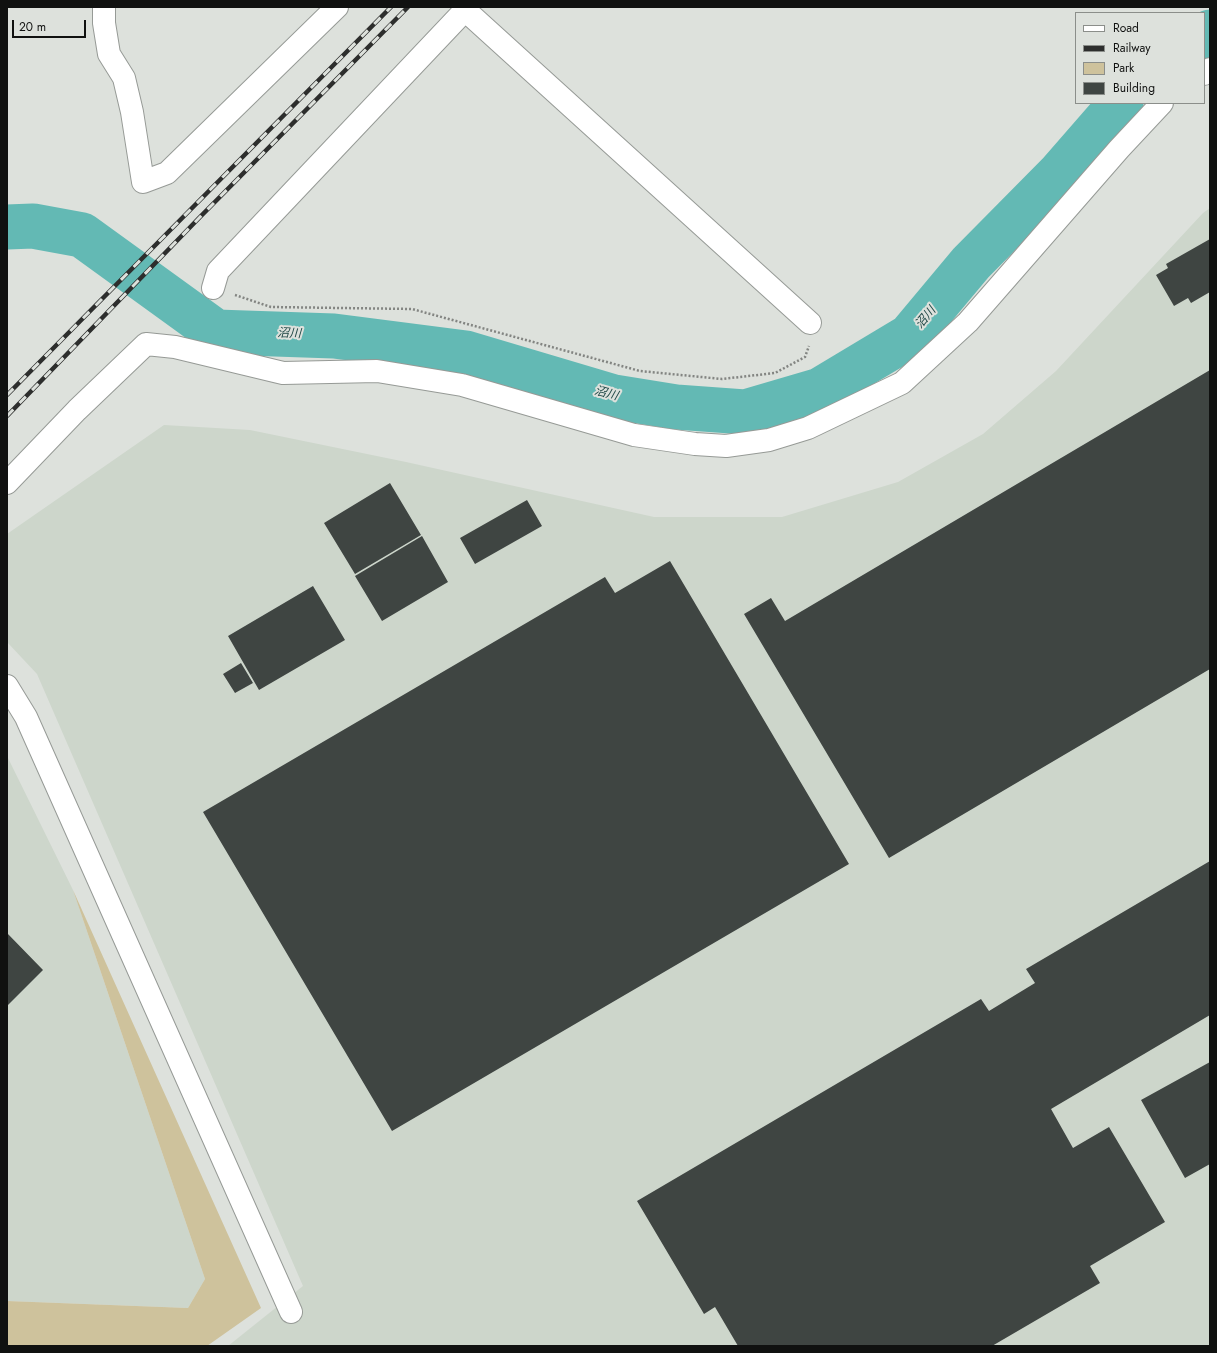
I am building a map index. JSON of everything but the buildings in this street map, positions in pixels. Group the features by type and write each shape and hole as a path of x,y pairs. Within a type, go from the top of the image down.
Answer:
{"street":[{"path":"104,7 104,23 109,54 124,78 132,112 143,182 168,173 337,7"},
{"path":"213,288 218,271 466,8 810,323"},
{"path":"7,483 76,410 146,344 175,348 283,373 377,371 462,385 634,435 695,444 726,446 769,440 808,428 908,378 968,322 1119,149 1161,104"},
{"path":"7,686 29,725 290,1312"}],"path":[{"path":"213,288 271,307 412,309 640,371 722,379 776,373 805,357 811,343 810,323"}],"shaded area":[{"path":"1210,208 1210,1346 228,1346 303,1286 37,674 7,642 7,534 164,425 250,430 406,462 654,517 782,517 898,482 983,434 1056,371 1203,213"},
{"path":"7,756 73,890 205,1279 188,1308 7,1301"}],"green space":[{"path":"73,890 261,1308 207,1346 7,1346 7,1301 188,1308 205,1279"}],"waterway":[{"name":"沼川","path":"1205,35 1210,32"},
{"name":"沼川","path":"7,227 33,226 82,235 216,332 334,336 466,353 614,397 676,407 745,412 820,390 910,336 971,263 1060,173 1120,104"}],"railway":[{"path":"7,395 391,7"},
{"path":"7,416 200,217 408,7"}]}
